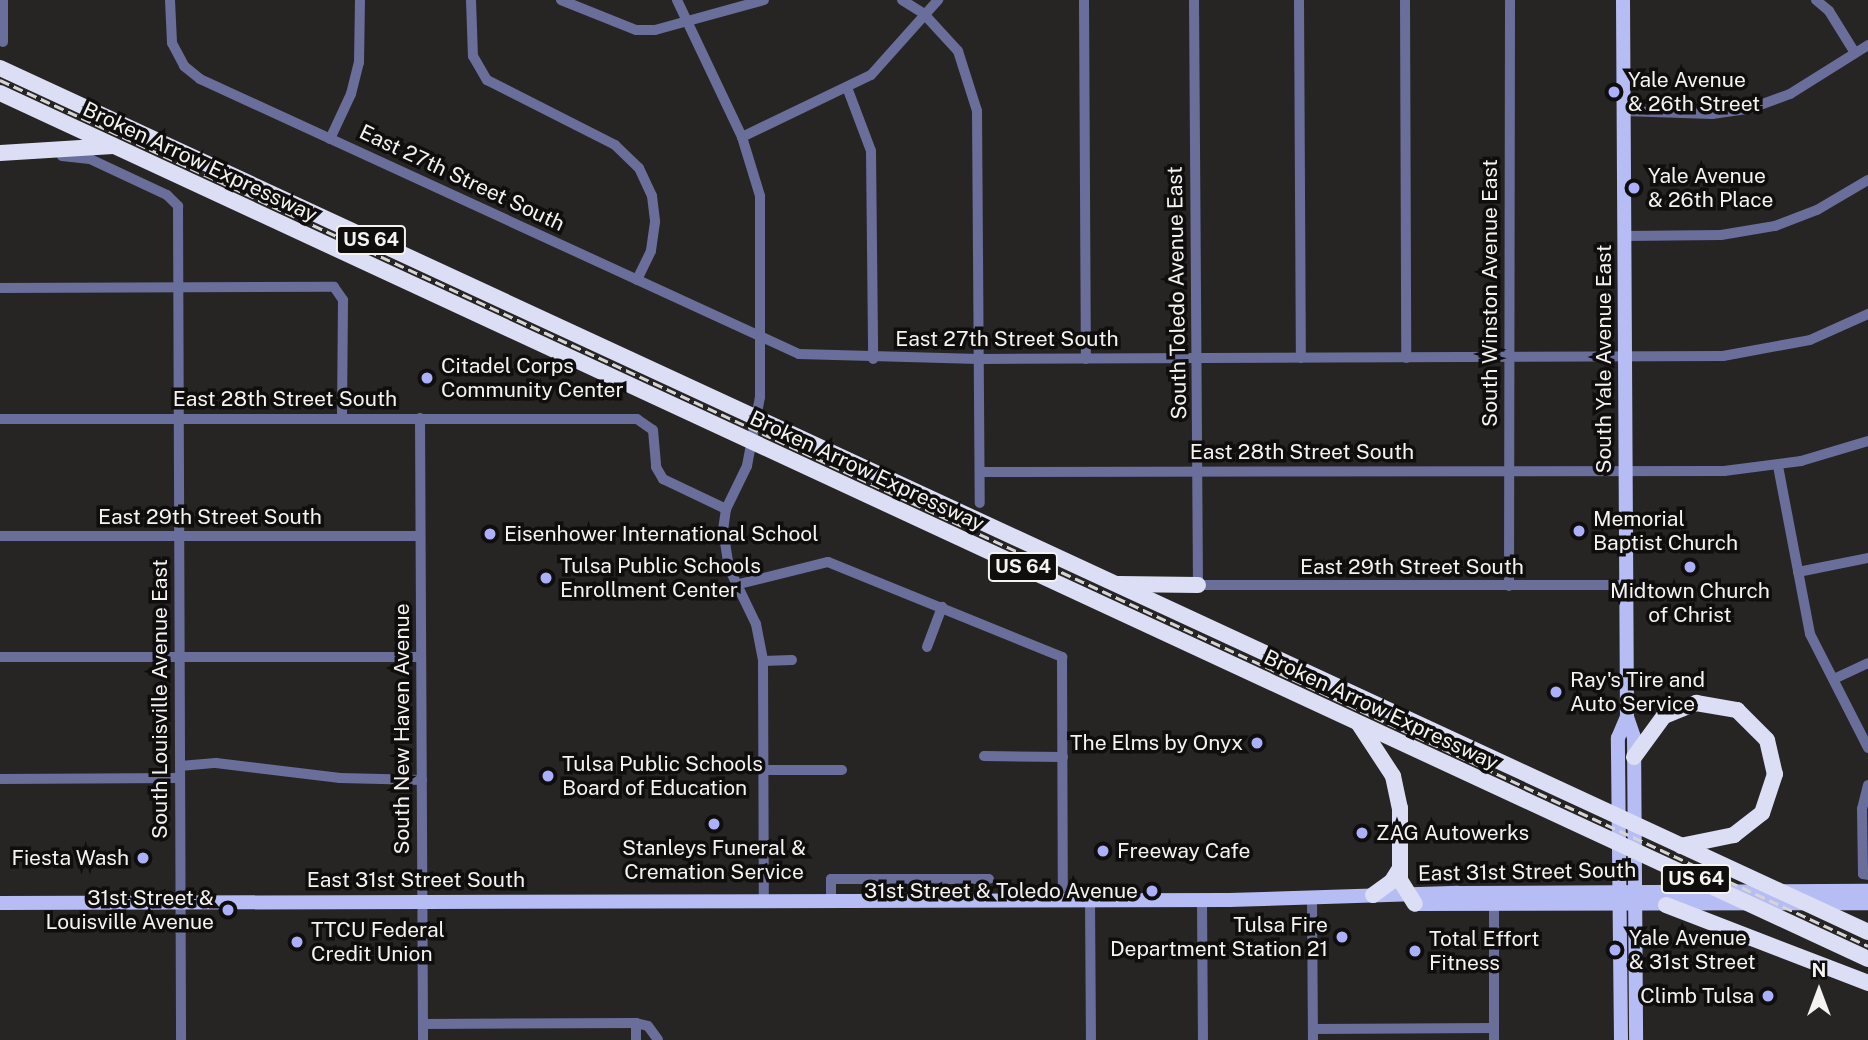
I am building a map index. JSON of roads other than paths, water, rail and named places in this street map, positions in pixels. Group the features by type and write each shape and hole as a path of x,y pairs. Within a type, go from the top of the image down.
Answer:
{"highway":[{"name":"Broken Arrow Expressway","path":"0,68 1868,932"},
{"name":"Broken Arrow Expressway","path":"0,93 1868,959"},
{"path":"0,154 115,146"},
{"path":"1116,584 1198,586"},
{"path":"1634,757 1664,716 1696,703 1737,710 1768,740 1775,774 1762,813 1734,835 1681,846"},
{"path":"1358,723 1390,767 1397,786 1400,868 1410,900"},
{"path":"1373,895 1392,881 1400,868"},
{"path":"1666,905 1868,983"}],"main road":[{"name":"South Yale Avenue East","path":"1621,1040 1634,757 1627,717 1623,0"},
{"name":"South Yale Avenue East","path":"1627,717 1618,738 1636,1040"},
{"name":"East 31st Street South","path":"0,903 1410,900 1628,898 1868,891"},
{"name":"East 31st Street South","path":"1312,899 1373,895 1494,905 1628,898 1666,905 1868,903"}],"street":[{"path":"3,42 4,0"},
{"name":"East 27th Street South","path":"170,0 172,43 184,66 201,79 799,354 873,359 1625,358 1761,352 1810,340 1868,314"},
{"path":"330,139 356,78 360,0"},
{"path":"471,0 473,56 487,80 615,145 639,168 652,195 655,222 651,251 637,280"},
{"path":"561,0 636,30 687,22 764,0"},
{"path":"677,0 742,137 760,196 760,397 747,466 726,509 725,552 735,584 756,624 763,660 764,900"},
{"path":"902,0 924,15 958,51 977,111 980,503"},
{"path":"742,137 848,90 881,67 937,0"},
{"path":"1084,0 1086,359"},
{"name":"South Toledo Avenue East","path":"1194,0 1198,586"},
{"path":"1299,0 1301,358"},
{"path":"1405,0 1406,358"},
{"name":"South Winston Avenue East","path":"1509,586 1510,0"},
{"path":"1816,0 1829,11 1855,52"},
{"path":"1624,111 1712,114 1749,108 1790,94 1868,45"},
{"path":"848,90 871,150 873,359"},
{"name":"South Louisville Avenue East","path":"0,154 90,159 167,195 178,206 181,1040"},
{"path":"1624,236 1721,235 1774,226 1817,210 1868,180"},
{"path":"0,288 334,287 342,300 342,418"},
{"name":"South New Haven Avenue","path":"420,418 424,1040"},
{"name":"East 28th Street South","path":"0,419 642,420 655,435 659,475 726,509"},
{"name":"East 28th Street South","path":"980,472 1724,471 1778,466 1868,441"},
{"path":"1778,466 1811,634 1836,678 1868,748"},
{"name":"East 29th Street South","path":"0,536 420,536"},
{"path":"1798,572 1868,558"},
{"path":"735,584 828,562 1062,657 1063,900"},
{"name":"East 29th Street South","path":"1198,586 1626,585"},
{"path":"927,647 942,607"},
{"path":"0,657 421,657"},
{"path":"763,660 792,660"},
{"path":"1836,678 1868,663"},
{"path":"984,756 1063,757"},
{"path":"180,765 216,763 341,778 422,779"},
{"path":"764,770 842,770"},
{"path":"0,779 180,778"},
{"path":"1865,875 1862,809 1868,785"},
{"path":"831,900 831,879 989,879"},
{"path":"1312,899 1313,1034 1494,1028"},
{"path":"1090,900 1091,1040"},
{"path":"1202,900 1203,1040"},
{"path":"1494,905 1494,1040"},
{"path":"424,1024 636,1023 648,1026 657,1040"},
{"path":"636,1023 636,1040"}],"railway":[{"path":"0,80 1868,946"}],"place":[{"name":"Yale Avenue & 26th Street","path":"1614,92"},
{"name":"Yale Avenue & 26th Place","path":"1634,188"},
{"name":"Citadel Corps Community Center","path":"427,378"},
{"name":"Memorial Baptist Church","path":"1579,531"},
{"name":"Eisenhower International School","path":"490,534"},
{"name":"Midtown Church of Christ","path":"1690,567"},
{"name":"Tulsa Public Schools Enrollment Center","path":"546,578"},
{"name":"Ray's Tire and Auto Service","path":"1556,692"},
{"name":"The Elms by Onyx","path":"1257,743"},
{"name":"Tulsa Public Schools Board of Education","path":"548,776"},
{"name":"Stanleys Funeral & Cremation Service","path":"714,824"},
{"name":"ZAG Autowerks","path":"1362,833"},
{"name":"Freeway Cafe","path":"1103,851"},
{"name":"Fiesta Wash","path":"143,858"},
{"name":"31st Street & Toledo Avenue","path":"1152,891"},
{"name":"31st Street & Louisville Avenue","path":"228,910"},
{"name":"Tulsa Fire Department Station 21","path":"1342,937"},
{"name":"TTCU Federal Credit Union","path":"297,942"},
{"name":"Yale Avenue & 31st Street","path":"1615,950"},
{"name":"Total Effort Fitness","path":"1415,951"},
{"name":"Climb Tulsa","path":"1768,996"}]}
